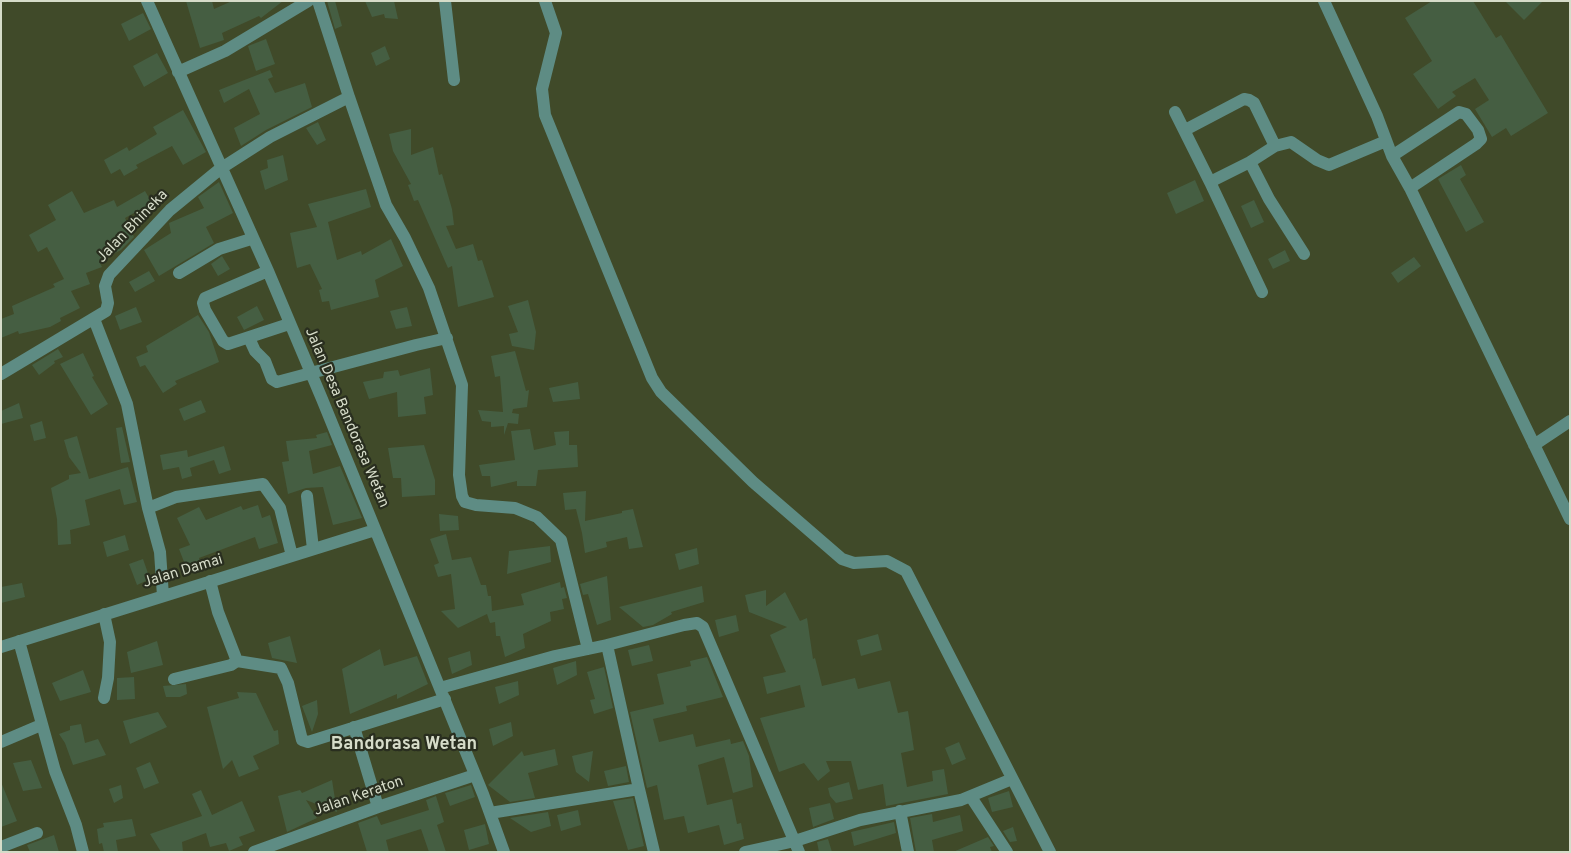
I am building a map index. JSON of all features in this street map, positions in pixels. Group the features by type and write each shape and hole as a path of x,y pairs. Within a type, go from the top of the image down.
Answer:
{"street":[{"name":"Jalan Desa Bandorasa Wetan","path":"146,1 251,239 268,271 442,693 504,852"},
{"path":"178,72 225,51 308,1"},
{"path":"318,1 386,205 405,238 429,288 462,385 460,475 462,496 465,502 476,505 515,508 537,518 561,540 588,649"},
{"path":"445,1 454,80"},
{"path":"545,1 556,34 542,89 545,115 652,378 661,392 752,482 842,560 854,563 887,561 906,571 1050,852"},
{"path":"1324,1 1377,116 1392,156 1410,188 1534,445 1568,511"},
{"name":"Jalan Bhineka","path":"94,319 106,311 108,307 105,286 109,275 170,210 220,169 299,121 349,97"},
{"path":"1185,130 1244,99 1254,103 1275,146"},
{"path":"1175,112 1262,292"},
{"path":"1392,156 1459,112 1466,114 1478,130 1481,139 1476,144 1410,188"},
{"path":"1210,182 1250,162 1275,146 1291,142 1317,160 1329,165 1386,140"},
{"path":"1250,162 1281,220 1304,254"},
{"path":"180,273 219,249 251,239"},
{"path":"268,271 205,298 203,303 223,341 234,344 289,324"},
{"path":"1,374 43,347 94,319 128,404 148,508 160,552 163,596"},
{"path":"249,338 255,351 265,361 272,379 277,382 447,338"},
{"path":"1534,445 1570,421"},
{"path":"148,508 185,496 263,484 280,508 292,556"},
{"path":"307,496 313,549"},
{"name":"Jalan Damai","path":"1,647 375,530"},
{"path":"210,581 218,612 237,661"},
{"path":"104,614 110,642 108,678 104,698"},
{"path":"174,679 231,665 237,661 281,668 288,683 302,740 308,742 354,727 442,693 588,649 698,623 703,627 797,846"},
{"path":"19,642 58,781 76,825 83,852"},
{"path":"607,645 638,789 654,852"},
{"path":"1,742 41,725"},
{"path":"354,727 378,807"},
{"name":"Jalan Keraton","path":"257,851 378,807 475,775"},
{"path":"746,852 797,846 847,824 900,810 971,797 1012,780"},
{"path":"490,813 638,789"},
{"path":"971,797 1007,852"},
{"path":"900,810 908,852"},
{"path":"1,847 37,833"}],"building":[{"path":"186,1 212,1 214,9 232,1 283,1 261,18 259,16 222,33 224,40 200,48"},
{"path":"327,1 335,1 342,26 335,29"},
{"path":"365,1 394,1 398,19 385,18 384,14 372,17"},
{"path":"1432,1 1473,1 1496,38 1501,35 1548,113 1511,136 1506,128 1492,137 1475,109 1489,100 1475,78 1452,92 1456,96 1438,109 1413,74 1432,61 1405,18"},
{"path":"1505,1 1543,1 1524,20"},
{"path":"143,13 151,29 129,41 121,24"},
{"path":"266,39 275,64 256,71 248,46"},
{"path":"385,46 390,59 376,66 371,53"},
{"path":"157,53 168,73 144,87 133,66"},
{"path":"270,70 273,77 268,79 275,93 305,83 312,107 266,130 241,146 234,128 260,114 249,89 224,103 219,90"},
{"path":"183,110 206,152 183,165 172,146 136,165 138,168 124,176 120,169 111,174 104,160 127,147 129,151 157,134 153,127"},
{"path":"318,122 326,140 317,145 306,128"},
{"path":"411,129 411,155 433,147 439,175 442,174 452,209 454,225 446,226 456,249 473,244 478,261 482,260 494,297 458,307 452,266 448,268 418,200 414,201 408,185 411,184 393,151 389,134"},
{"path":"283,155 288,180 265,190 260,171 268,168 267,160"},
{"path":"1461,165 1466,175 1460,179 1484,222 1466,232 1438,179"},
{"path":"1195,180 1204,201 1176,214 1167,193"},
{"path":"219,182 233,213 206,227 214,243 159,276 144,250 171,233 169,223 204,208 198,197"},
{"path":"366,189 371,207 328,222 337,260 361,251 362,255 391,239 403,266 375,280 379,297 331,310 329,301 322,302 319,290 322,289 310,264 297,268 290,233 317,227 308,204"},
{"path":"72,191 84,213 114,200 117,207 145,191 152,203 125,218 134,237 121,250 99,261 102,267 86,273 90,284 71,291 80,308 60,318 61,321 50,327 19,334 18,331 1,338 1,319 14,314 12,306 55,287 53,284 64,279 47,247 38,252 29,235 56,220 48,205"},
{"path":"1254,200 1264,222 1251,228 1241,206"},
{"path":"1285,250 1290,261 1273,269 1268,259"},
{"path":"222,256 230,269 218,276 211,264"},
{"path":"1414,257 1421,266 1398,283 1391,273"},
{"path":"149,271 155,281 135,292 129,282"},
{"path":"528,300 536,332 534,350 512,346 509,334 518,332 508,306"},
{"path":"257,306 264,320 244,330 237,317"},
{"path":"136,307 142,322 120,330 115,316"},
{"path":"407,307 412,326 396,329 390,311"},
{"path":"198,315 209,332 219,362 175,381 177,384 163,393 145,365 140,367 136,357 148,352 146,346"},
{"path":"58,349 63,357 54,361 55,363 39,375 32,365"},
{"path":"515,351 526,391 529,390 527,407 513,409 512,413 519,414 518,424 508,423 504,435 504,426 491,427 491,422 482,421 478,410 503,412 500,376 495,377 491,356"},
{"path":"83,353 94,376 92,377 108,404 91,415 60,364"},
{"path":"430,368 433,395 424,397 426,414 398,417 397,392 369,399 363,382 383,378 384,372 398,370 400,376"},
{"path":"578,382 580,399 553,402 549,388"},
{"path":"201,400 206,412 184,421 179,409"},
{"path":"19,403 23,418 1,424 1,411"},
{"path":"42,421 46,438 34,441 30,425"},
{"path":"122,427 130,462 121,463 116,428"},
{"path":"530,429 534,450 556,445 554,432 569,431 569,445 577,445 578,467 538,470 536,486 517,486 517,481 491,487 490,476 482,476 479,465 515,460 511,431"},
{"path":"327,432 332,445 309,451 313,474 340,466 362,518 333,525 323,487 306,488 288,494 282,462 289,461 286,441 317,438 316,435"},
{"path":"77,436 89,479 128,467 137,502 124,505 120,489 85,500 90,525 70,530 71,544 58,545 57,519 51,488 69,479 69,475 81,473 69,457 64,440"},
{"path":"424,445 435,480 435,495 402,497 401,478 393,478 388,448"},
{"path":"224,446 231,470 219,474 214,460 190,468 192,476 182,479 179,467 163,470 160,455 187,450 188,457"},
{"path":"586,491 585,521 633,509 643,547 629,549 627,537 606,542 607,547 585,553 576,509 565,510 563,493"},
{"path":"258,505 262,518 270,515 278,543 259,549 255,537 199,558 202,567 188,572 179,549 190,545 177,518 199,507 206,520 241,506 243,510"},
{"path":"439,514 458,516 459,530 440,531"},
{"path":"446,534 452,560 471,557 481,585 486,585 488,596 491,596 492,611 524,605 521,594 560,582 561,588 564,587 567,598 562,599 564,609 550,612 551,621 523,634 525,648 505,657 500,636 496,636 495,622 490,623 487,614 458,628 441,611 455,609 451,574 438,577 434,565 439,563 430,539"},
{"path":"125,535 129,550 107,557 103,542"},
{"path":"550,546 551,562 507,574 509,551"},
{"path":"697,548 699,564 679,570 675,554"},
{"path":"143,559 150,579 137,585 129,564"},
{"path":"607,576 611,620 597,625 588,594 583,595 580,584"},
{"path":"22,583 25,597 1,603 1,587"},
{"path":"702,586 704,602 671,612 672,614 653,625 643,627 619,607"},
{"path":"766,590 766,606 785,592 800,621 807,618 813,659 815,658 822,686 855,678 858,689 890,681 898,713 908,711 914,750 901,753 907,787 933,781 932,771 944,769 948,794 886,806 883,784 858,790 851,761 826,761 830,771 818,781 804,763 779,772 760,718 805,707 800,685 767,694 763,677 786,672 770,635 787,627 749,612 745,595"},
{"path":"736,615 739,631 719,637 715,620"},
{"path":"878,634 882,650 861,656 857,640"},
{"path":"290,636 297,663 272,658 268,643"},
{"path":"157,641 163,665 131,673 127,652"},
{"path":"649,645 653,661 632,666 628,650"},
{"path":"380,649 384,666 417,656 428,684 397,699 397,694 350,714 342,669"},
{"path":"470,651 472,665 452,674 448,658"},
{"path":"707,657 723,697 686,706 687,711 653,719 659,742 693,734 696,747 730,739 731,744 743,741 749,756 753,787 733,793 724,757 698,765 707,805 732,799 737,824 741,823 744,839 724,845 719,825 688,833 684,816 664,820 657,785 647,788 630,712 664,704 657,674 691,666 690,661"},
{"path":"576,661 577,675 557,685 553,668"},
{"path":"604,667 613,708 594,714 590,700 595,699 587,672"},
{"path":"83,670 91,692 60,701 52,683"},
{"path":"134,677 135,699 117,700 117,678"},
{"path":"518,681 519,695 499,704 495,687"},
{"path":"186,684 187,694 180,697 166,697 163,686"},
{"path":"237,692 256,693 274,731 278,730 279,744 253,756 259,769 239,777 232,760 223,769 207,707 239,698"},
{"path":"317,700 318,714 312,732 302,706"},
{"path":"158,712 167,727 130,744 123,721"},
{"path":"511,722 513,736 493,746 489,729"},
{"path":"81,724 85,743 98,739 106,755 73,765 65,743 59,734 70,730 70,726"},
{"path":"959,742 966,759 952,765 945,748"},
{"path":"555,749 558,765 528,773 535,798 510,802 488,785 522,751 524,756"},
{"path":"593,751 589,782 576,772 572,756"},
{"path":"31,760 42,788 23,791 13,763"},
{"path":"150,762 159,783 144,789 136,768"},
{"path":"626,766 629,782 608,786 604,771"},
{"path":"332,780 337,812 306,800 317,818 287,832 278,796 300,790 302,793"},
{"path":"1,782 17,821 1,827"},
{"path":"849,782 853,799 836,803 830,796 828,788"},
{"path":"121,785 123,798 114,803 109,789"},
{"path":"471,785 475,797 450,806 445,793"},
{"path":"201,790 212,815 242,801 255,831 239,837 243,845 229,851 226,843 210,847 206,833 182,842 183,852 161,852 150,834 202,816 192,794"},
{"path":"1009,791 1013,807 992,812 988,798"},
{"path":"436,796 444,822 437,825 446,852 429,852 421,829 386,840 389,852 367,852 358,823 377,816 381,825 429,810 426,800"},
{"path":"633,798 644,846 628,850 613,801"},
{"path":"830,803 834,819 813,827 809,808"},
{"path":"578,810 581,825 561,831 557,815"},
{"path":"548,812 551,826 531,832 510,818"},
{"path":"932,814 933,822 960,815 963,831 932,840 934,852 916,852 910,818"},
{"path":"132,819 136,836 116,840 118,852 104,852 102,843 99,844 97,829 104,827 103,823"},
{"path":"894,822 896,833 854,846 851,832"},
{"path":"485,824 489,844 469,850 464,830"},
{"path":"1013,827 1017,841 1010,842 1003,831"},
{"path":"54,835 59,852 30,852 27,845"},
{"path":"988,837 994,846 990,847 992,852 953,852"},
{"path":"828,839 832,852 819,852 817,842"}],"district":[{"name":"Bandorasa Wetan","path":"404,745"}]}
